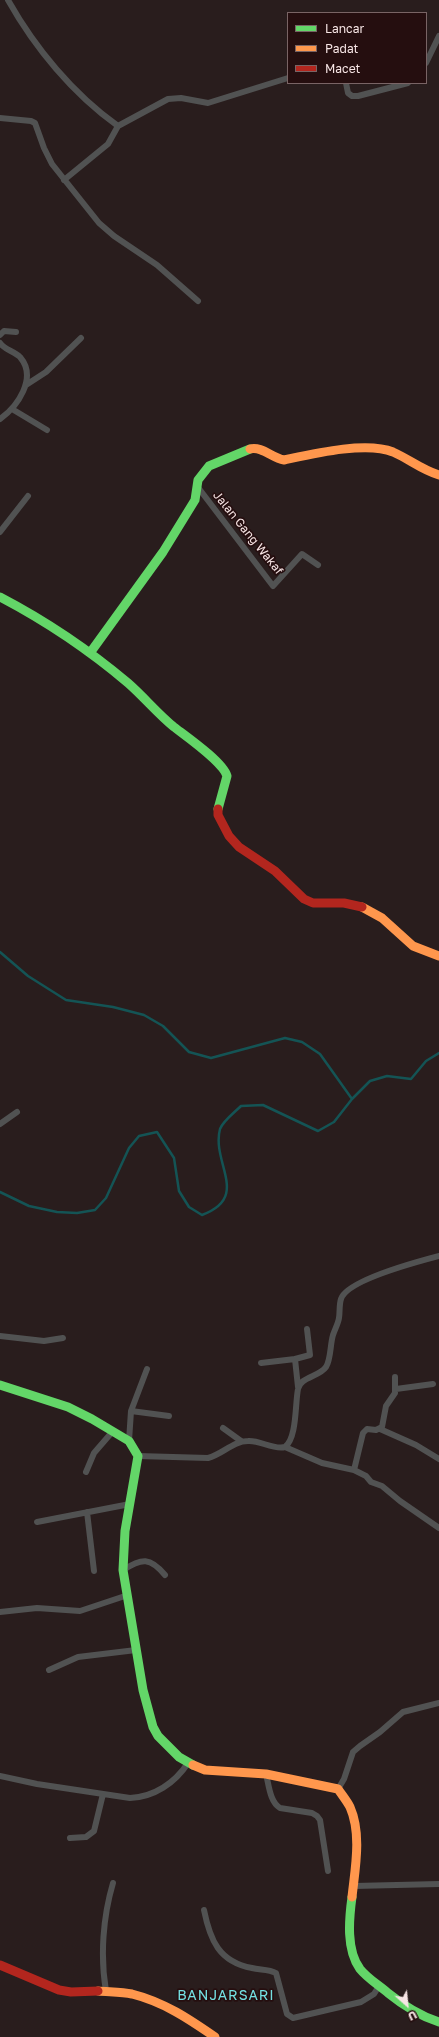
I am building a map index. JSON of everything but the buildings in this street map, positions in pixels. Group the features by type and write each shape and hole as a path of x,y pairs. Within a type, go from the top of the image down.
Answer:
{"street":[{"path":"8,0 45,54 66,79 95,109 118,126"},
{"path":"427,61 439,36"},
{"path":"64,180 108,144 118,126 168,99 173,98 200,102 212,102 287,78"},
{"path":"346,84 348,93 352,96 358,96 404,84"},
{"path":"0,118 31,121 35,123 47,157 64,180 105,228 157,265 198,301"},
{"path":"0,335 4,331 16,332"},
{"path":"26,385 46,372 81,338"},
{"path":"0,343 4,347 14,352 24,362 26,367 26,385 22,395 12,409 0,420"},
{"path":"12,409 47,430"},
{"path":"90,653 164,552 195,500 198,480 209,466 252,448 259,449 277,459 284,460 326,451 380,449 392,452 428,472 439,474"},
{"name":"Jalan Gang Wakaf","path":"196,486 273,586 302,554 318,565"},
{"path":"0,532 28,496"},
{"path":"0,597 17,606 90,653 129,684 162,718 226,772 227,781 218,804 218,815 229,836 239,847 275,871 304,899 313,903 344,903 363,907 382,918 413,946 439,956"},
{"path":"0,1124 17,1112"},
{"path":"298,1387 304,1381 322,1371 326,1367 338,1319 341,1299 344,1294 366,1280 382,1273 439,1256"},
{"path":"260,1363 295,1359 310,1355 307,1329"},
{"path":"0,1336 44,1341 63,1338"},
{"path":"285,1448 290,1442 294,1424 298,1387 295,1359"},
{"path":"129,1441 131,1412 148,1369"},
{"path":"380,1429 386,1406 393,1398 396,1389 395,1377"},
{"path":"0,1384 68,1407 129,1441 138,1456 125,1532 123,1570 143,1690 153,1727 167,1746 188,1763 212,1771 266,1774 338,1790 349,1804 355,1831 354,1886 350,1928 352,1949 359,1966 379,1986 416,2014 439,2022"},
{"path":"396,1389 433,1384"},
{"path":"131,1412 168,1416"},
{"path":"223,1428 241,1441"},
{"path":"354,1470 363,1434 367,1430 380,1429 416,1445 439,1459"},
{"path":"86,1472 94,1454 113,1431"},
{"path":"138,1456 208,1458 218,1455 241,1441 254,1441 285,1448 322,1463 354,1470 366,1476 371,1482 382,1486 422,1518 439,1528"},
{"path":"38,1522 130,1504"},
{"path":"87,1512 94,1571"},
{"path":"123,1570 133,1564 146,1560 157,1566 165,1575"},
{"path":"0,1612 37,1608 80,1611 128,1596"},
{"path":"49,1670 78,1656 136,1650"},
{"path":"338,1790 344,1779 353,1752 380,1732 403,1712 439,1703"},
{"path":"0,1776 36,1784 130,1798 148,1796 170,1783 188,1763"},
{"path":"266,1774 273,1802 276,1806 280,1808 312,1812 320,1820 328,1871"},
{"path":"70,1838 86,1837 94,1831 103,1794"},
{"path":"106,1992 102,1969 106,1907 113,1883"},
{"path":"354,1886 439,1884"},
{"path":"204,1910 208,1931 219,1951 228,1959 250,1968 276,1973 289,2017 293,2018 361,2002 374,1994 379,1986"},
{"path":"0,1965 65,1991 82,1993 106,1992 131,1994 151,2000 176,2011 215,2037"}],"waterway":[{"path":"0,952 28,976 66,1000 113,1007 144,1015 163,1026 189,1052 211,1058 285,1038 302,1042 320,1054 352,1099"},
{"path":"0,1192 29,1206 57,1212 77,1213 95,1210 106,1198 129,1148 139,1136 157,1132 174,1158 179,1191 189,1207 202,1215 216,1208 224,1199 227,1189 220,1154 220,1129 226,1120 241,1106 263,1105 318,1131 334,1122 352,1099 370,1081 387,1076 411,1079 426,1061 439,1053"}],"traffic: fast":[{"path":"90,653 163,552 195,500 198,480 209,466 250,449"},
{"path":"0,597 50,626 98,659 128,683 168,722 212,757 224,770 227,776 218,809"},
{"path":"0,1385 68,1407 92,1419 129,1441 138,1456 125,1531 123,1570 143,1690 153,1727 158,1736 179,1757 193,1765"},
{"path":"352,1897 350,1915 351,1944 352,1953 360,1969 394,1998 419,2014 439,2022"}],"traffic: slow":[{"path":"250,449 259,449 284,460 354,448 382,449 393,452 439,475"},
{"path":"362,907 382,918 413,946 439,956"},
{"path":"193,1765 205,1770 266,1774 338,1789 350,1807 354,1817 356,1829 357,1852 352,1897"},
{"path":"98,1991 120,1992 144,1997 165,2006 215,2037"}],"traffic: jam":[{"path":"218,809 218,815 229,836 239,847 275,871 304,899 313,903 344,903 362,907"},
{"path":"0,1965 59,1990 71,1992 98,1991"}],"district":[{"name":"BANJARSARI","path":"226,1996"}]}
